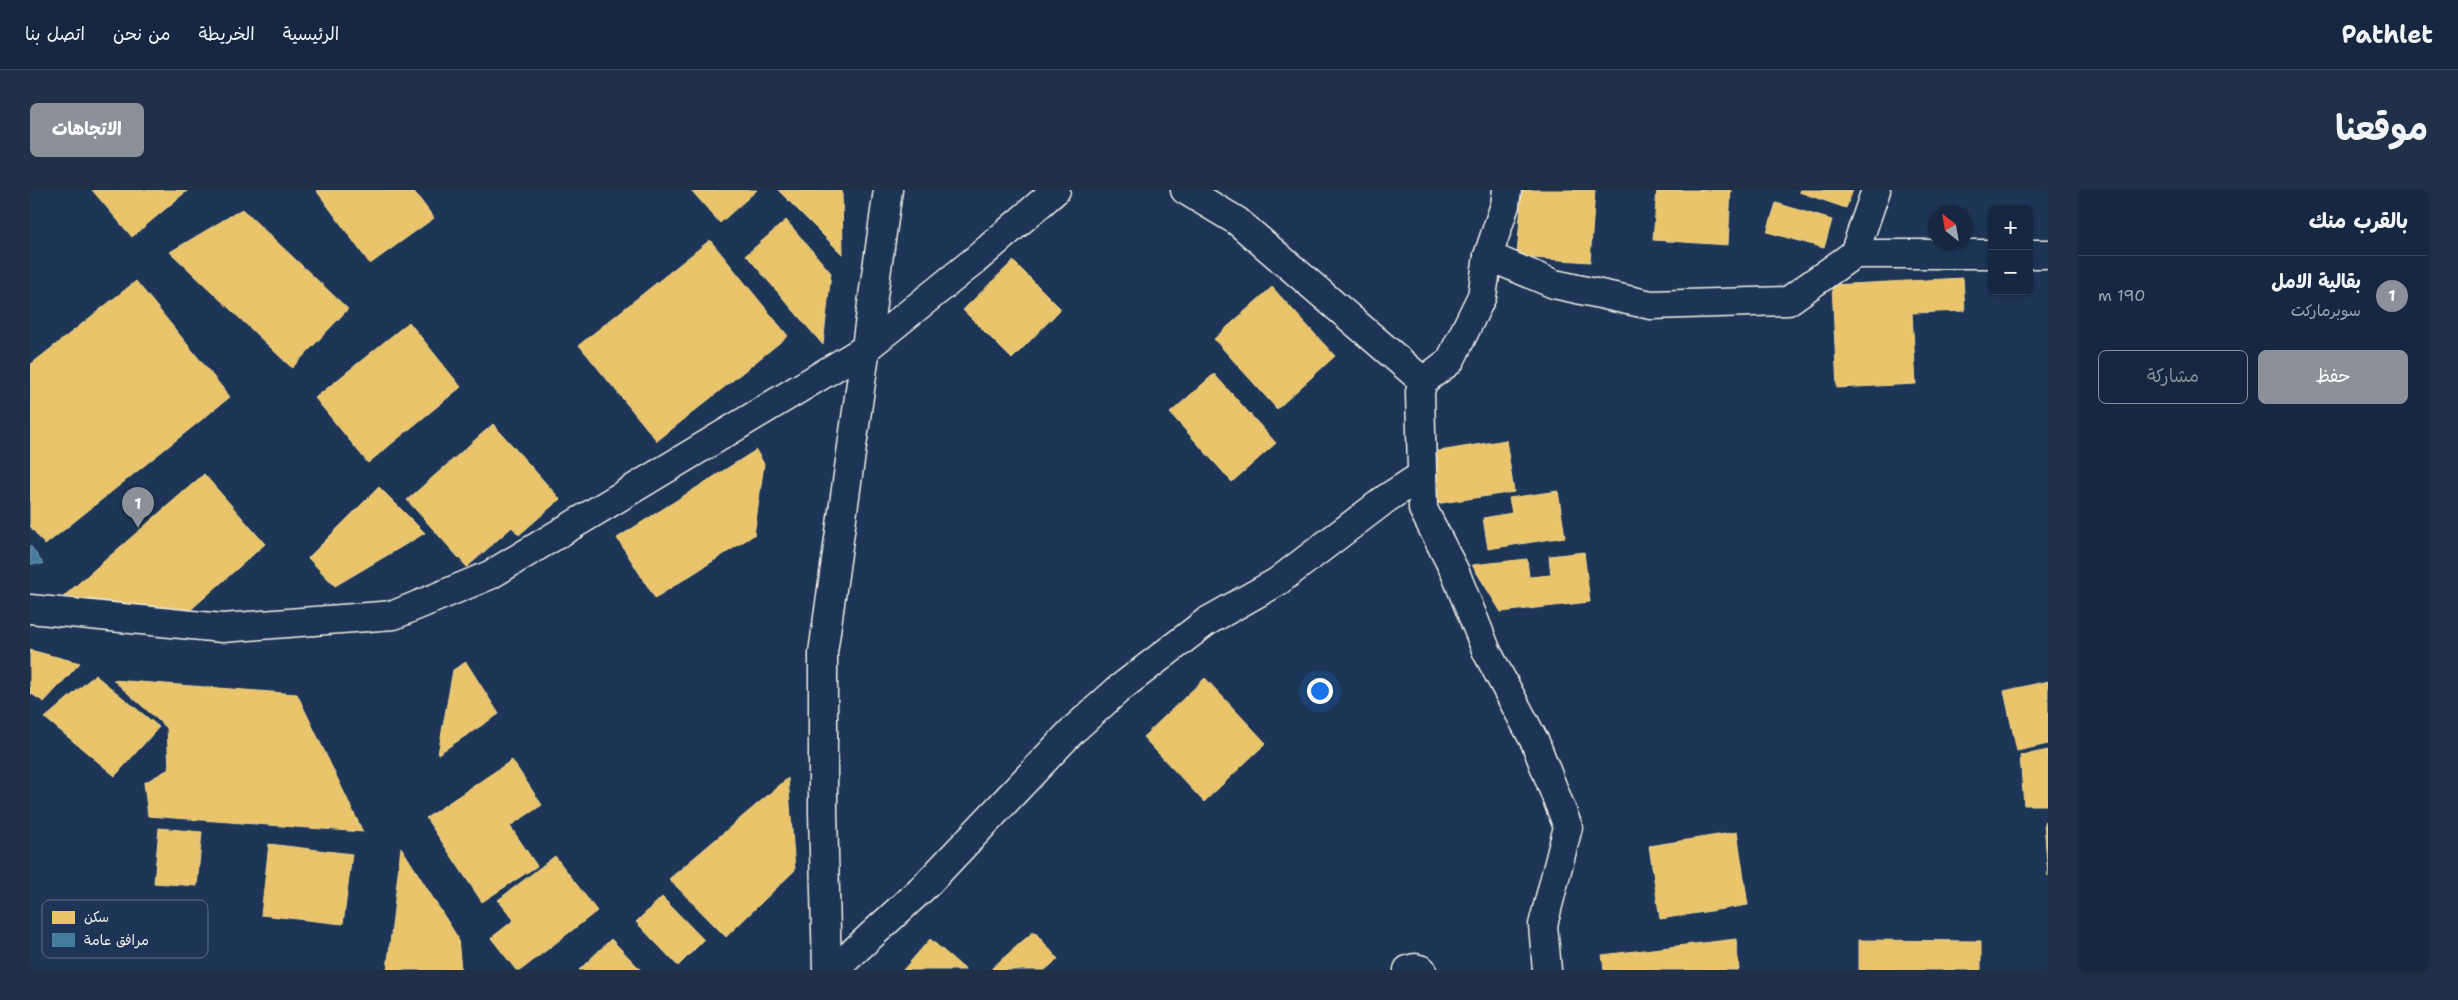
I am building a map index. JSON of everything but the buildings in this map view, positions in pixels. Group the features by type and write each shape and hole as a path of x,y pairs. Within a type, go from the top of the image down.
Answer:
{"street":[{"path":"827,970 823,813 823,653 888,190"},
{"path":"30,609 222,628 394,615 490,575 865,349 974,262 1056,190"},
{"path":"1184,190 1237,221 1423,381"},
{"path":"1507,190 1505,204 1488,256 1482,296 1450,361 1423,381 1420,392 1419,419 1421,476 1423,508 1455,572 1488,652 1535,742 1568,827 1543,925 1547,970"},
{"path":"1854,254 1876,190"},
{"path":"1488,256 1554,284 1652,305 1788,300 1854,254 1988,254"},
{"path":"2033,254 2048,254"},
{"path":"834,970 928,884 1071,732 1120,688 1206,622 1277,582 1387,498 1421,476"},
{"path":"1408,970 1415,968 1422,970"}],"place":[{"name":"بقالية الامل","path":"138,528"}]}
